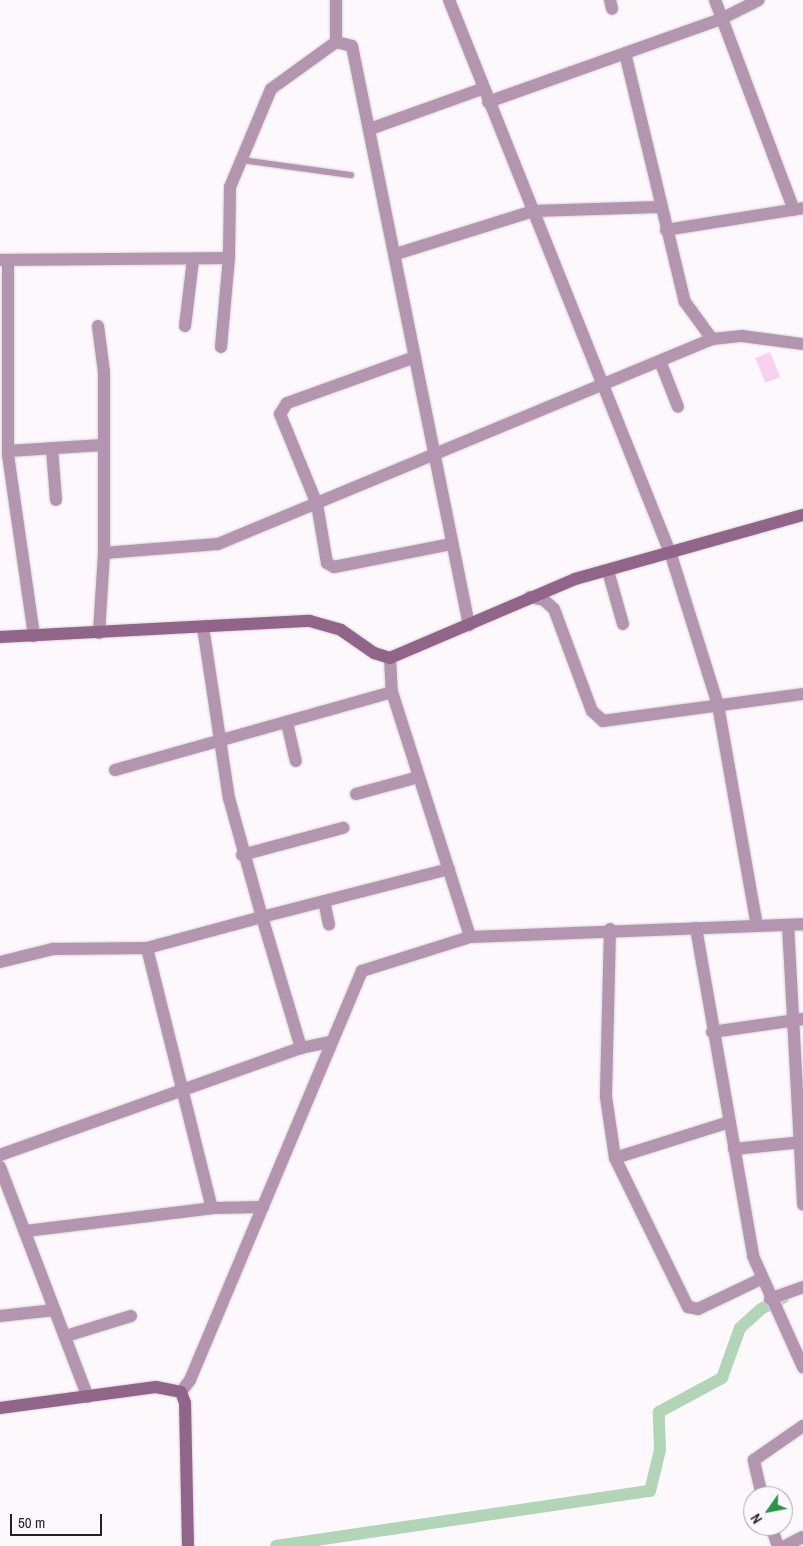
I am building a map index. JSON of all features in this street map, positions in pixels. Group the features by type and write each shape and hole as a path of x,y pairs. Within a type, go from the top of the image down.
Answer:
{"street":[{"path":"336,0 336,42"},
{"path":"449,0 482,89 671,554 718,705 757,926"},
{"path":"666,230 799,209 721,19 715,0"},
{"path":"488,102 721,19 758,0"},
{"path":"222,346 229,258 230,187 245,160 272,89 336,42 347,43 355,52 396,254 451,544 469,625"},
{"path":"625,53 659,207 685,302 712,339"},
{"path":"370,129 482,89"},
{"path":"396,254 533,211 659,207"},
{"path":"34,636 6,454 3,335 4,260 193,260 229,258"},
{"path":"185,326 193,260"},
{"path":"92,633 104,553 103,445 98,326"},
{"path":"104,553 214,545 712,339 742,336 803,344"},
{"path":"415,358 282,405 280,414 317,504 325,560 334,567 451,544"},
{"path":"660,361 678,407"},
{"path":"6,454 103,445"},
{"path":"52,449 56,500"},
{"path":"390,658 530,597 608,570 671,554 803,515"},
{"path":"608,570 623,624"},
{"path":"530,597 544,600 554,609 592,711 603,721 803,694"},
{"path":"0,637 203,627 296,620 324,623 390,658"},
{"path":"203,627 218,745 242,855 301,1048"},
{"path":"390,658 392,692 470,937"},
{"path":"115,770 218,745 392,692"},
{"path":"288,723 296,762"},
{"path":"356,794 419,777"},
{"path":"242,855 343,828"},
{"path":"0,962 52,949 146,948 449,869"},
{"path":"324,901 329,924"},
{"path":"186,1546 185,1403 180,1392 263,1207 330,1042 362,971 470,937 610,930 803,924"},
{"path":"788,925 798,1020 803,1205"},
{"path":"696,928 712,1032 761,1279 803,1367"},
{"path":"610,930 606,1097 615,1158 688,1307 698,1309 761,1279"},
{"path":"146,948 212,1208"},
{"path":"712,1032 798,1020"},
{"path":"0,1155 301,1048 330,1042"},
{"path":"615,1158 729,1122"},
{"path":"734,1149 802,1142"},
{"path":"0,1167 26,1231 88,1398"},
{"path":"26,1231 212,1208 263,1207"},
{"path":"770,1299 803,1287"},
{"path":"0,1316 56,1310"},
{"path":"66,1336 131,1316"},
{"path":"0,1408 88,1398 156,1387 180,1392"},
{"path":"760,1486 754,1460 803,1426"},
{"path":"785,1546 803,1537"}],"lane":[{"path":"245,160 351,175"}],"building":[{"path":"770,352 780,377 765,383 755,358"}],"waterway":[{"path":"276,1546 650,1491 660,1450 659,1412 722,1378 740,1328 761,1309 783,1298"}]}
